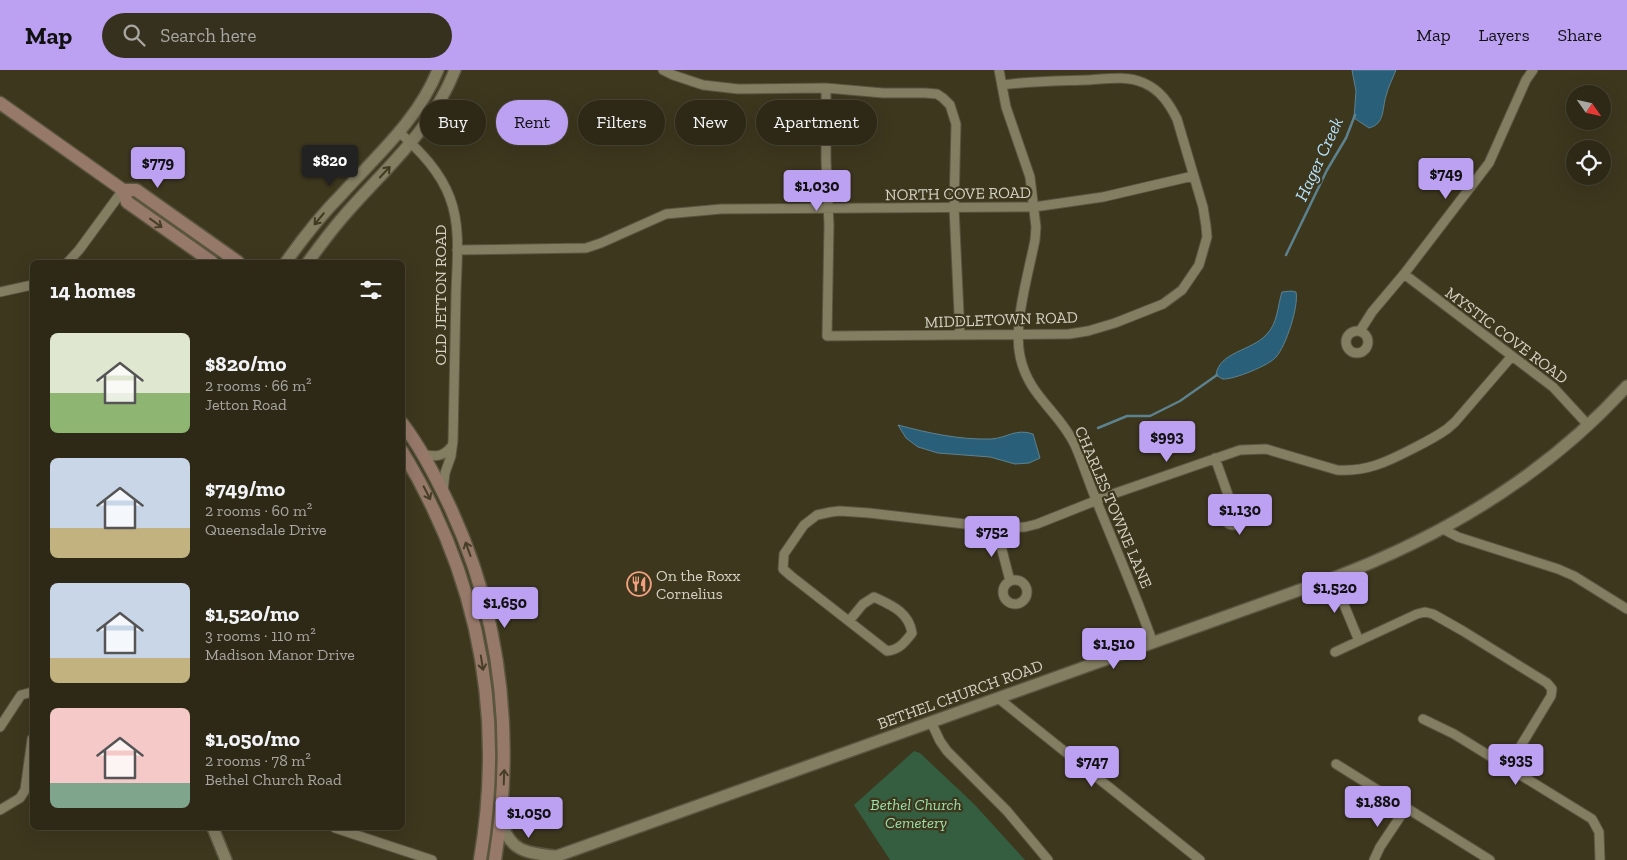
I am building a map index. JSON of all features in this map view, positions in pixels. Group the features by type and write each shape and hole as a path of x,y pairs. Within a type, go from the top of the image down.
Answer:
{"main road":[{"path":"0,103 123,190 136,190 235,260"},
{"path":"123,190 127,202 209,260"},
{"path":"405,427 423,454 443,491 464,540 473,563 495,647 502,690 504,726 504,788 495,860"},
{"path":"405,456 434,507 454,554 472,612 480,650 488,708 490,773 480,860"},
{"path":"454,554 471,584 488,645 495,647"}],"street":[{"path":"288,260 320,217 400,132 417,109 438,70"},
{"path":"310,260 343,217 412,144 437,108 455,70"},
{"name":"CHARLES TOWNE LANE","path":"999,70 1006,107 1030,177 1036,226 1018,334 1020,356 1026,376 1034,390 1066,430 1074,444 1153,643"},
{"path":"1360,331 1377,306 1489,164 1526,80 1533,70"},
{"path":"667,71 703,85 738,89 826,88 882,93 925,93 936,94 944,98 950,105 956,124 954,207 960,336"},
{"name":"MIDDLETOWN ROAD","path":"829,209 827,336 1069,334 1088,331 1162,304 1182,290 1199,265 1207,237 1203,207 1177,119 1171,106 1158,91 1146,83 1118,78 1024,82 1002,85"},
{"path":"826,88 826,160 829,209"},
{"name":"OLD JETTON ROAD","path":"400,132 431,164 446,188 455,214 457,250 455,371 451,456 445,473 443,491"},
{"name":"NORTH COVE ROAD","path":"457,250 586,248 602,243 666,214 721,209 1034,207 1103,197 1193,176"},
{"path":"70,260 123,190"},
{"name":"MYSTIC COVE ROAD","path":"1404,274 1553,387 1588,425"},
{"path":"0,292 30,286"},
{"path":"849,621 863,604 874,597 892,605 906,616 912,633 906,642 895,650 887,651 783,569 784,554 804,525 817,515 840,511 1000,528 1025,527 1240,450 1266,450 1337,470 1347,471 1370,468 1383,464 1451,426 1512,356"},
{"name":"BETHEL CHURCH ROAD","path":"551,858 1333,578 1399,551 1443,529 1488,502 1534,470 1588,425 1627,386"},
{"path":"423,454 444,455 451,448"},
{"path":"1215,458 1231,503"},
{"path":"1000,528 1004,558 1010,581"},
{"path":"1443,529 1458,537 1558,569 1574,576 1627,609"},
{"path":"1333,578 1360,641"},
{"path":"1335,652 1425,612 1433,614 1463,631 1547,683 1552,689 1551,696 1508,766"},
{"path":"0,726 21,695 30,693"},
{"path":"998,698 1200,860"},
{"path":"1424,719 1440,726 1508,766 1592,819 1599,832 1600,860"},
{"path":"931,722 940,741 948,751 1007,811 1048,860"},
{"path":"0,810 20,798 25,790 30,754"},
{"path":"1336,764 1490,860"},
{"path":"1374,860 1380,847 1406,808"},
{"path":"501,820 506,836 514,846 527,852 551,858"},
{"path":"214,830 226,860"},
{"path":"341,830 432,860"}],"green space":[{"name":"Bethel Church Cemetery","path":"914,751 920,753 974,804 1025,860 890,860 854,805"}],"water":[{"path":"1352,70 1396,70 1387,93 1380,120 1369,128 1354,118 1356,91"},
{"path":"1282,292 1296,292 1294,316 1288,335 1276,357 1259,368 1243,375 1223,379 1216,375 1218,367 1229,356 1252,345 1266,335 1275,320"},
{"path":"898,425 932,433 968,438 991,439 1027,432 1033,434 1040,458 1029,463 1015,464 990,457 938,453 918,447 906,438"}],"waterway":[{"name":"Hager Creek","path":"1286,255 1327,170 1346,138 1355,115"},
{"name":"Hager Creek","path":"1098,428 1127,416 1150,416 1180,401 1217,375"}],"place":[{"name":"On the Roxx Cornelius","path":"639,584"}]}
